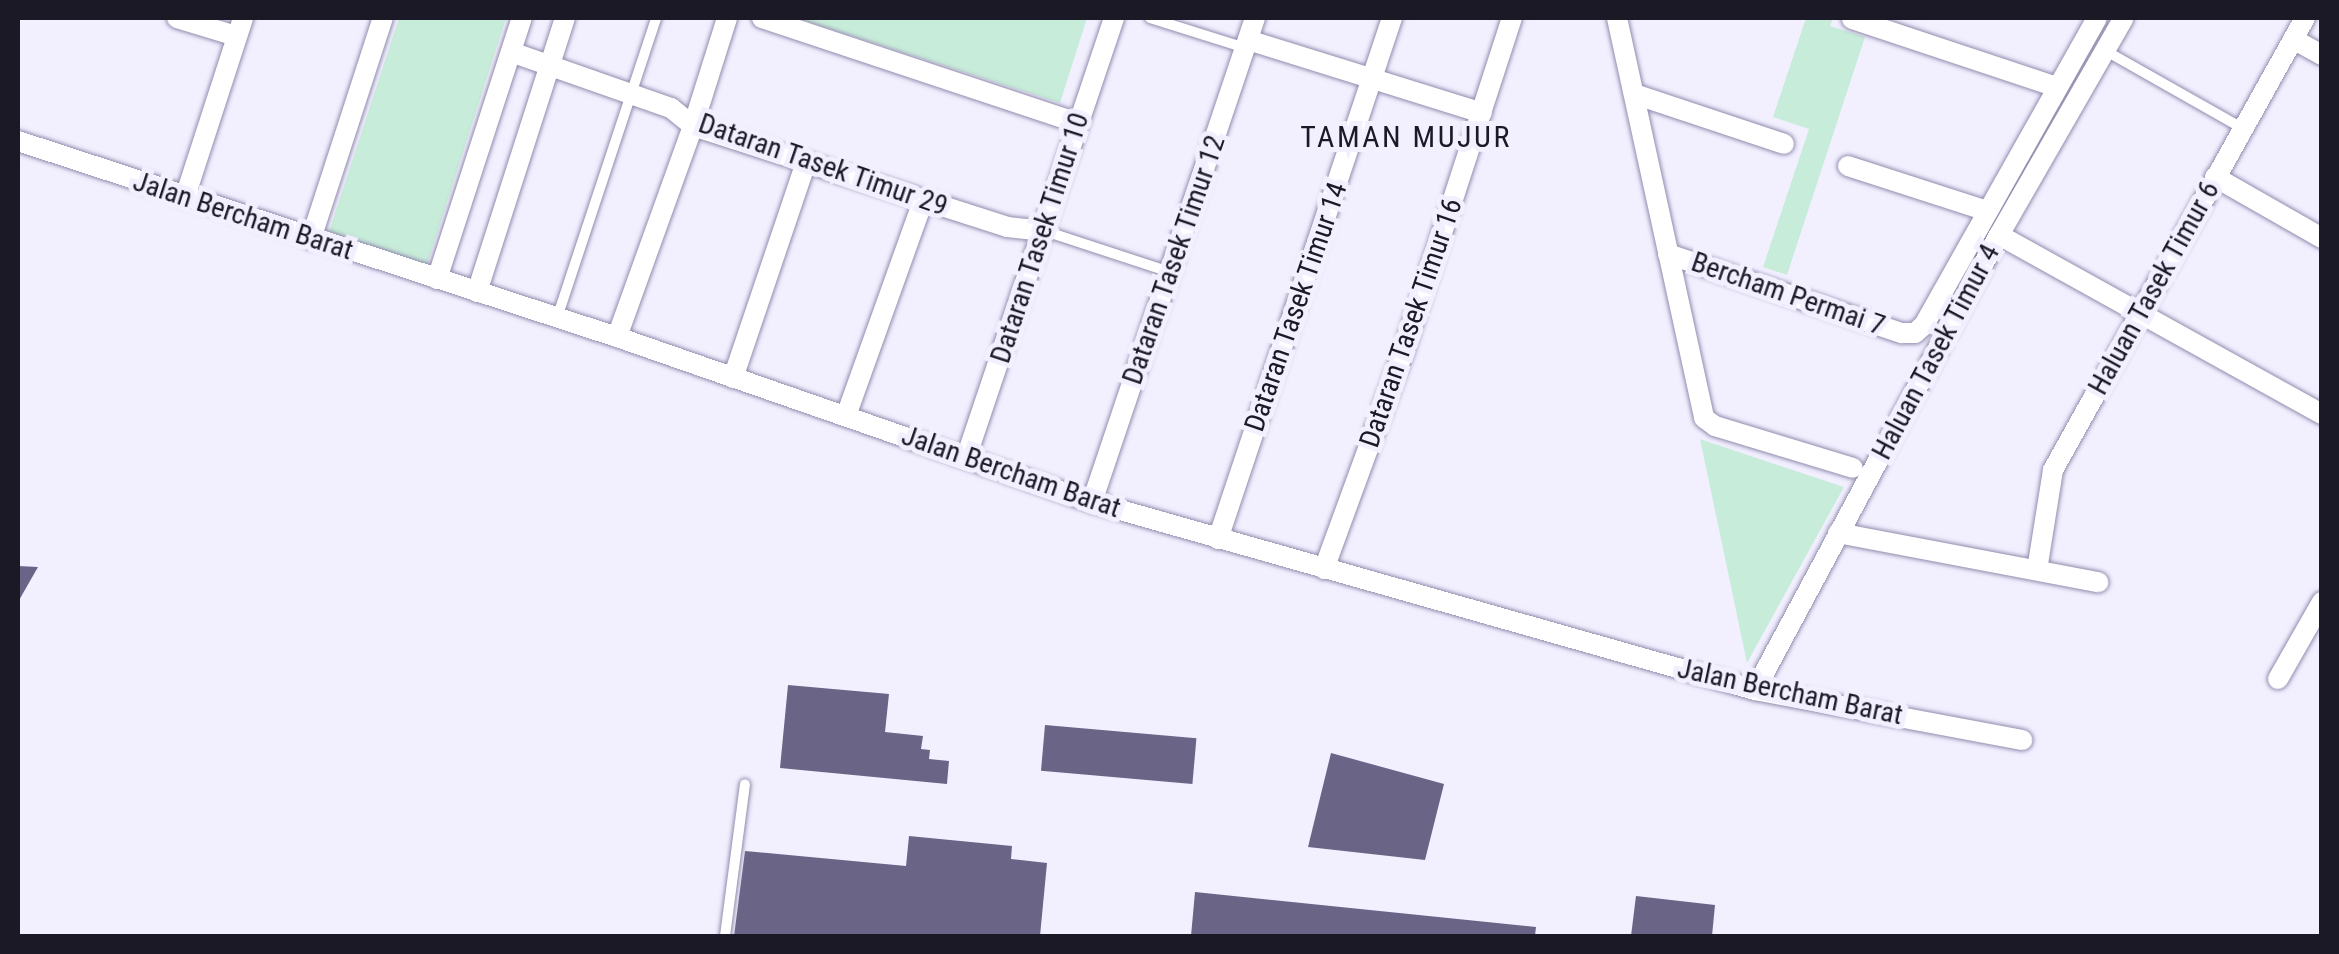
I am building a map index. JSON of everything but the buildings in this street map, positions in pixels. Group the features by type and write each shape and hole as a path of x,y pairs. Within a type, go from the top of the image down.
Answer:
{"street":[{"path":"177,18 240,27 185,196"},
{"path":"311,239 379,18"},
{"path":"437,279 522,18"},
{"path":"477,292 564,18"},
{"path":"617,338 693,126 726,18"},
{"path":"762,18 1077,123"},
{"name":"Dataran Tasek Timur 10","path":"966,458 1114,18"},
{"name":"Dataran Tasek Timur 12","path":"1092,502 1255,18"},
{"name":"Dataran Tasek Timur 14","path":"1218,538 1392,18"},
{"name":"Dataran Tasek Timur 16","path":"1324,570 1404,350 1512,18"},
{"path":"1617,18 1706,422 1853,468"},
{"path":"1848,166 1987,211 2096,18"},
{"name":"Haluan Tasek Timur 4","path":"1755,690 1998,235 2124,18"},
{"name":"Haluan Tasek Timur 6","path":"2037,570 2053,470 2305,18"},
{"path":"1852,19 2057,87"},
{"path":"2293,39 2322,55"},
{"path":"1246,44 1482,113"},
{"name":"Dataran Tasek Timur 29","path":"511,52 678,111 693,126 1007,227 1045,232"},
{"path":"1634,94 1784,144"},
{"name":"Jalan Bercham Barat","path":"18,140 617,338 1092,502 1755,690 2022,740"},
{"path":"734,378 806,162"},
{"path":"2215,177 2322,238"},
{"path":"846,416 923,201"},
{"name":"Bercham Permai 7","path":"1668,254 1908,334 1924,324 1987,211"},
{"path":"1998,235 2322,414"},
{"path":"1838,533 2098,582"},
{"path":"2278,679 2322,602"}],"lane":[{"path":"557,318 656,18"},
{"path":"1150,18 1246,44"},
{"path":"2106,51 2242,128"},
{"path":"1045,232 1171,272"},
{"path":"725,936 745,784"}],"green space":[{"path":"399,18 506,18 427,265 328,235"},
{"path":"796,18 1087,18 1060,103"},
{"path":"1806,18 1833,18 1830,26 1865,37 1787,275 1763,267 1809,129 1773,117"},
{"path":"1700,439 1844,487 1747,663"}],"district":[{"name":"TAMAN MUJUR","path":"1406,137"}]}
